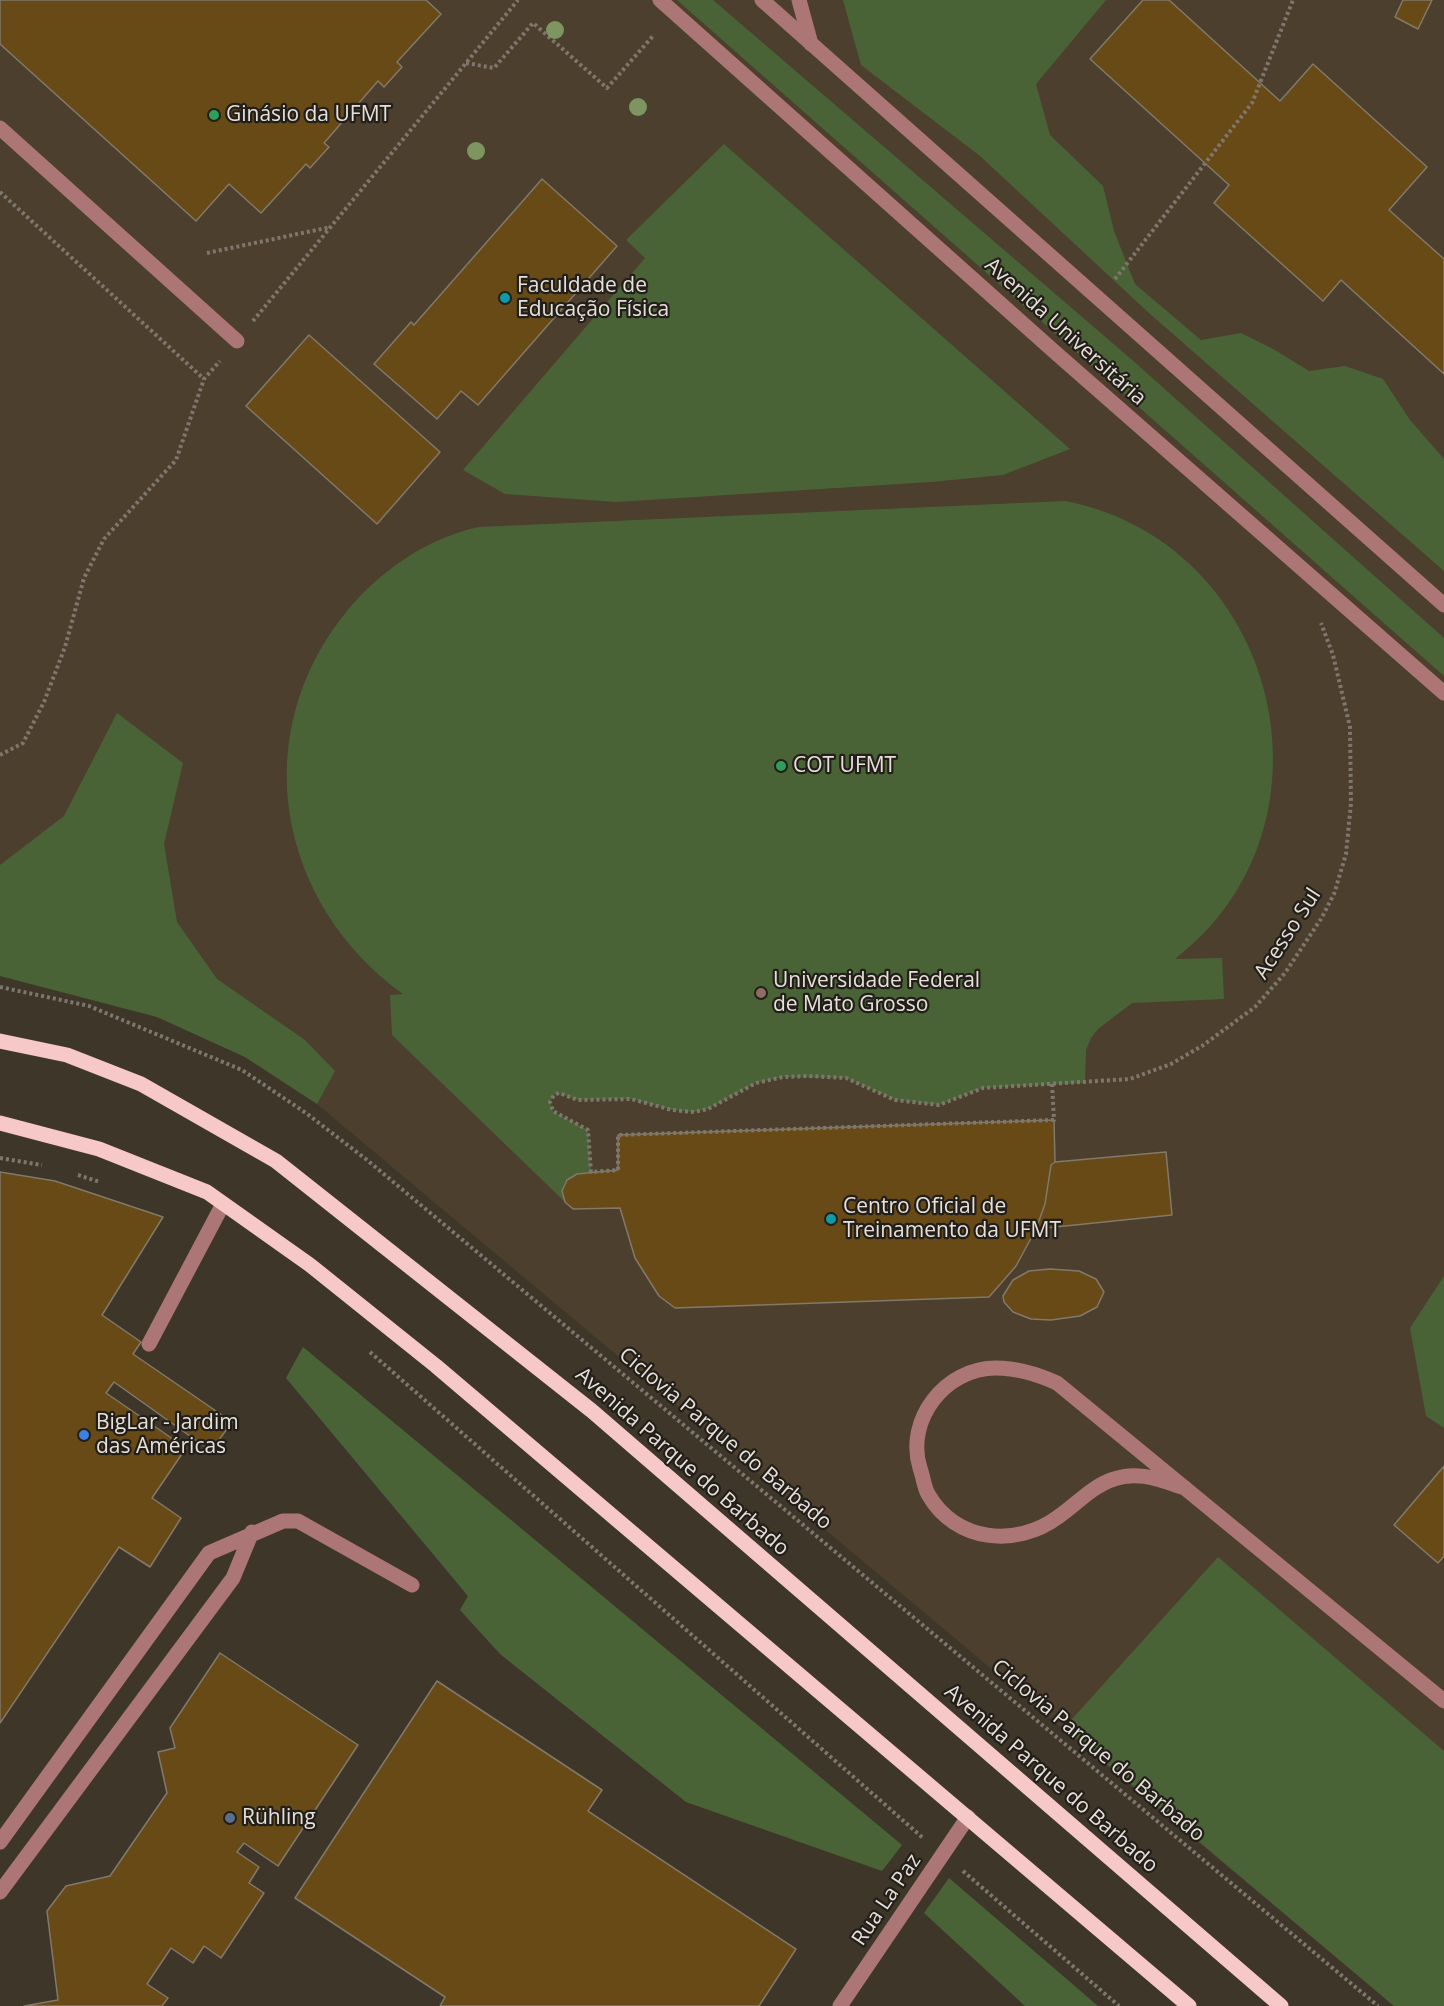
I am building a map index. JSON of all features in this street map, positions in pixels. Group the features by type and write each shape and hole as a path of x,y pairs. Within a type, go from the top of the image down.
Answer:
{"main road":[{"name":"Avenida Parque do Barbado","path":"0,1041 67,1054 141,1084 276,1161 592,1411 1281,2006"},
{"path":"0,1123 99,1149 207,1192 310,1265 436,1366 1189,2006"}],"street":[{"name":"Avenida Universitária","path":"660,0 1048,346 1444,693"},
{"path":"762,0 1444,606"},
{"path":"799,0 811,44"},
{"path":"0,128 237,341"},
{"path":"149,1344 223,1204"},
{"path":"1185,1488 1142,1475 1115,1478 1076,1502 1058,1518 1032,1531 1011,1537 989,1537 960,1525 946,1515 928,1494 919,1464 916,1439 922,1416 939,1391 964,1376 994,1368 1032,1372 1057,1383 1185,1488 1444,1701"},
{"path":"0,1842 209,1553 252,1532 283,1521 298,1521 412,1585"},
{"path":"0,1892 233,1578 252,1532"},
{"name":"Rua La Paz","path":"840,2006 968,1817"}],"path":[{"path":"0,755 23,742 44,702 65,647 84,578 104,539 176,460 204,379 518,0"},
{"path":"1110,284 1252,103 1293,0"},
{"path":"466,63 494,68 533,23 606,88 653,36"},
{"path":"0,192 204,379"},
{"path":"207,253 332,227"},
{"name":"Acesso Sul","path":"1052,1084 1054,1120 618,1135 618,1170 591,1172 588,1130 553,1111 550,1102 554,1095 561,1093 578,1100 631,1099 672,1110 694,1112 708,1109 756,1083 783,1077 809,1076 846,1078 895,1100 939,1105 983,1088 1130,1079 1171,1064 1202,1046 1255,1007 1285,974 1321,919 1334,894 1346,854 1352,763 1350,727 1343,694 1319,620"},
{"name":"Ciclovia Parque do Barbado","path":"0,987 89,1006 242,1070 306,1113 376,1168 1378,2006"},
{"path":"0,1158 45,1166"},
{"path":"76,1174 107,1184"},
{"path":"362,1345 1119,2006"}],"shaded area":[{"name":"Universidade Federal de Mato Grosso","path":"0,0 1444,0 1444,2006 1394,2006 317,1104 245,1057 157,1017 0,969"}],"green space":[{"path":"677,0 713,0 1131,359 1444,638 1444,676"},
{"path":"843,0 1106,0 1036,84 1050,135 1103,186 1114,231 1135,284 1201,340 1241,333 1309,371 1345,366 1383,379 1410,420 1444,459 1444,571 1149,313 980,156 861,65"},
{"path":"724,144 1070,449 1003,475 931,482 616,502 505,494 463,470 645,258 626,240"},
{"path":"1065,501 1138,527 1197,571 1240,629 1266,696 1273,766 1261,837 1229,903 1175,959 1222,958 1224,999 1132,1003 1098,1029 1091,1038 1086,1050 1085,1083 983,1088 939,1105 895,1100 846,1078 783,1077 756,1083 708,1109 694,1112 672,1110 631,1099 578,1100 556,1093 550,1102 553,1111 588,1130 591,1172 568,1180 563,1189 565,1202 392,1035 390,995 403,994 360,956 327,913 303,865 290,814 287,762 295,710 315,659 347,611 374,583 406,558 441,539 479,527"},
{"path":"117,713 183,763 164,844 177,922 217,979 305,1040 335,1071 317,1104 245,1057 157,1017 0,976 0,865 64,816"},
{"path":"1444,1276 1444,1428 1426,1416 1410,1328"},
{"path":"303,1347 902,1845 882,1871 686,1802 500,1654 460,1610 468,1596 286,1378"},
{"path":"1218,1557 1444,1751 1444,2006 1394,2006 1064,1728"},
{"path":"949,1878 1098,2006 1025,2006 924,1913"}],"building":[{"name":"Ginásio da UFMT","path":"0,0 426,0 441,14 397,62 402,67 384,87 378,81 324,143 329,147 310,168 306,164 261,213 229,184 196,221 0,44"},
{"path":"1143,0 1169,0 1280,101 1313,64 1427,167 1389,210 1444,259 1444,374 1341,280 1323,301 1214,203 1229,185 1090,59"},
{"path":"1403,0 1432,0 1418,29 1395,17"},
{"name":"Faculdade de Educação Física","path":"542,179 617,246 478,405 461,391 437,419 374,364 411,322 414,325"},
{"path":"309,335 440,452 377,524 246,406"},
{"name":"Centro Oficial de Treinamento da UFMT","path":"1054,1120 1055,1162 1051,1165 1045,1204 1036,1229 1016,1266 989,1297 675,1308 659,1296 635,1258 620,1208 573,1209 565,1202 562,1191 567,1180 577,1174 618,1170 618,1135"},
{"path":"1166,1152 1172,1215 1036,1229 1045,1204 1051,1165 1055,1162"},
{"name":"BigLar - Jardim das Américas","path":"0,1172 55,1181 163,1217 102,1315 141,1342 133,1354 232,1422 211,1451 114,1382 106,1393 186,1448 152,1498 181,1518 150,1567 119,1547 0,1723"},
{"path":"1050,1269 1079,1271 1096,1279 1104,1292 1097,1307 1080,1316 1051,1320 1031,1319 1013,1312 1004,1302 1003,1296 1013,1280 1029,1271"},
{"path":"1444,1466 1444,1556 1438,1563 1394,1525"},
{"name":"Rühling","path":"220,1653 358,1745 278,1866 244,1843 237,1852 259,1867 249,1883 264,1893 221,1958 204,1946 193,1963 171,1948 147,1984 168,1998 162,2006 24,2006 58,2000 47,1911 66,1886 110,1876 167,1793 158,1752 175,1748 170,1728"},
{"path":"437,1681 602,1790 588,1811 796,1949 759,2006 440,2006 445,1997 295,1898"}],"place":[{"name":"Ginásio da UFMT","path":"214,115"},
{"name":"Faculdade de Educação Física","path":"505,298"},
{"name":"COT UFMT","path":"781,766"},
{"name":"Universidade Federal de Mato Grosso","path":"761,993"},
{"name":"Centro Oficial de Treinamento da UFMT","path":"831,1219"},
{"name":"BigLar - Jardim das Américas","path":"84,1435"},
{"name":"Rühling","path":"230,1818"}]}
